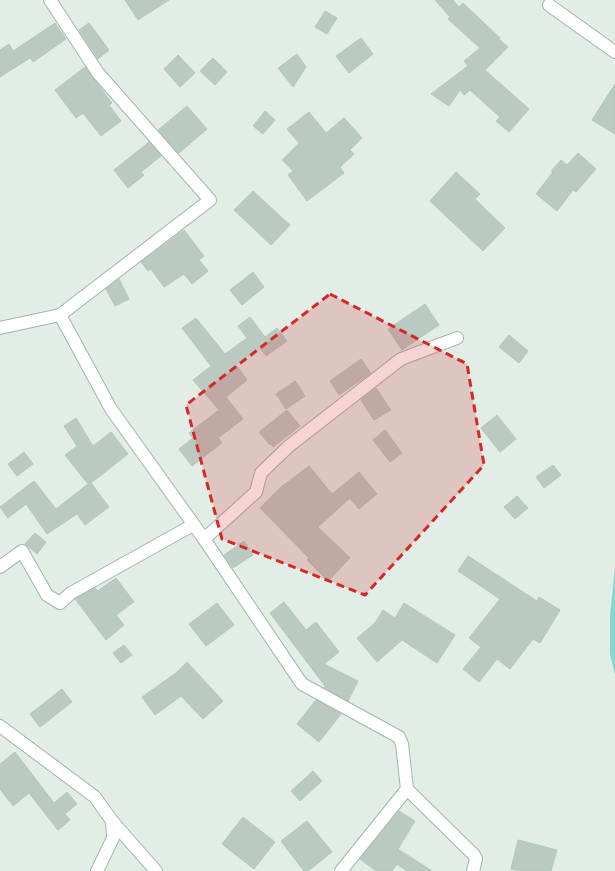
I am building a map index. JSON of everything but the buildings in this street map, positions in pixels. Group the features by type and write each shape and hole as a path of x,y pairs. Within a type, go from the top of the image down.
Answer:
{"street":[{"path":"0,328 60,315 210,200 98,73 50,0"},
{"path":"549,5 615,52"},
{"path":"60,315 111,409 204,539 302,684 399,737 402,744 407,789 474,855 476,859 473,871"},
{"path":"204,539 256,492 261,473 289,446 401,359 457,338"},
{"path":"0,567 22,551 47,595 60,603 71,593 193,525"},
{"path":"0,726 95,797 112,821 156,871"},
{"path":"341,871 407,789"},
{"path":"97,871 112,838 112,821"}],"highlighted area":[{"path":"330,294 467,364 484,465 365,595 222,539 186,405"}],"water":[{"path":"615,567 615,675 610,654 610,616"}]}
